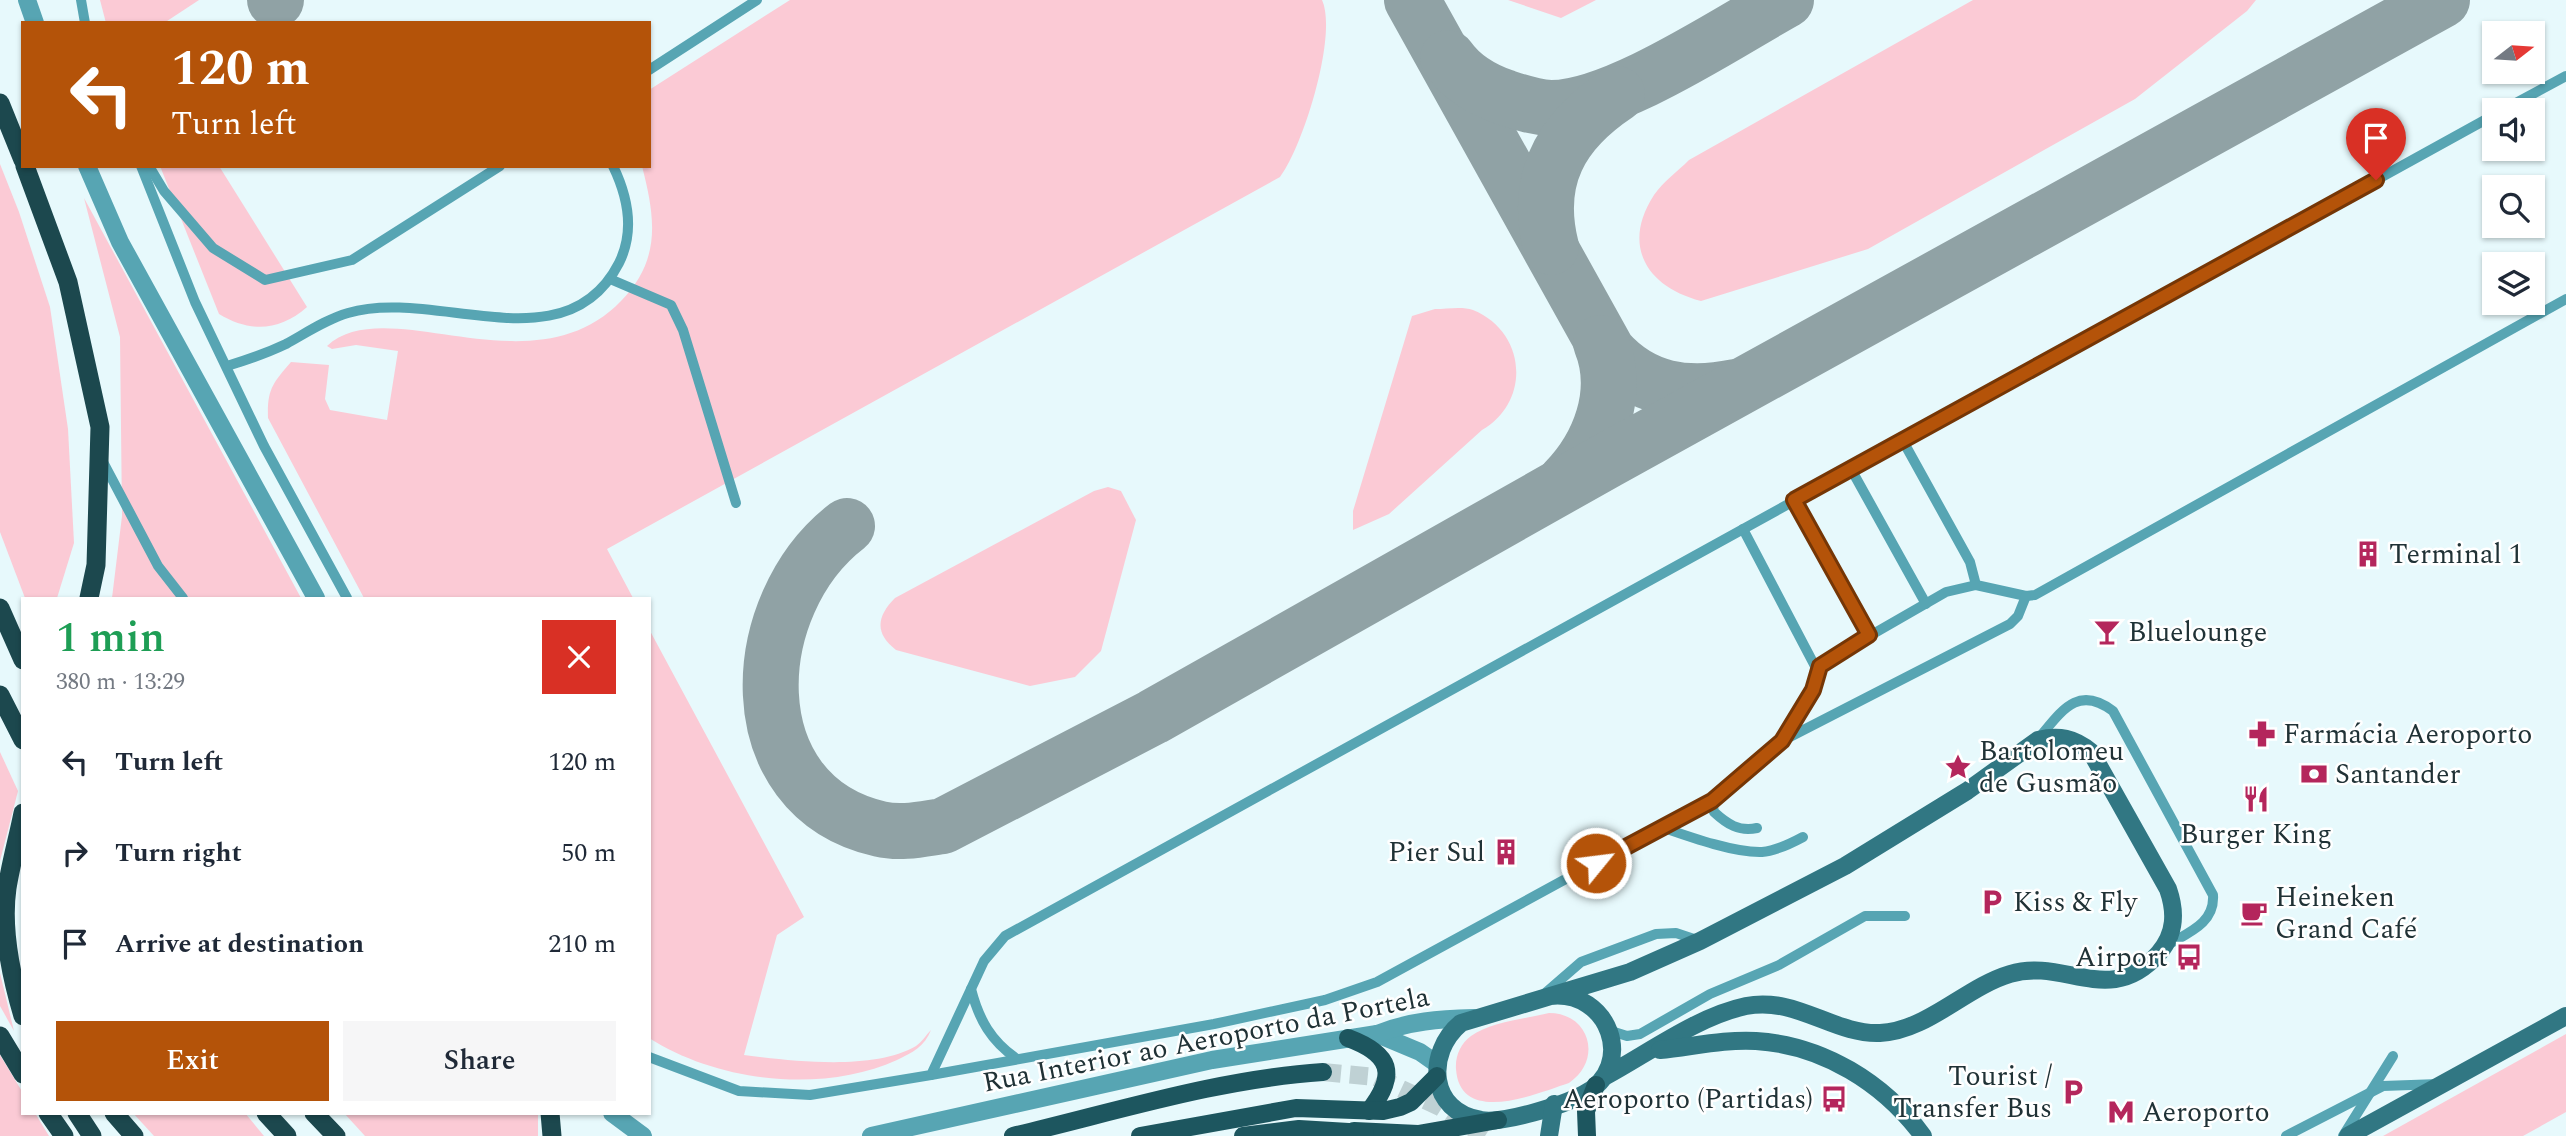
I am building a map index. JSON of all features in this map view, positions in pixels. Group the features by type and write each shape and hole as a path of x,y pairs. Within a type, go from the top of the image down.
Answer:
{"highway":[{"path":"0,103 21,155"},
{"path":"26,168 68,282 100,427 96,565 89,597"},
{"path":"0,608 21,655"},
{"path":"0,695 21,736"},
{"path":"21,822 6,890 6,932 14,986 21,1009"},
{"path":"0,1036 21,1071"},
{"path":"49,1115 62,1134"},
{"path":"79,1115 92,1136"},
{"path":"116,1115 134,1136"},
{"path":"268,1115 287,1136"},
{"path":"316,1115 336,1136"},
{"path":"550,1115 552,1136"}],"main road":[{"path":"1243,1136 1299,1129 1418,1134 1498,1120 1586,1094 1600,1081 1707,1020 1728,1011 1756,1005 1784,1006 1858,1030 1880,1033 1920,1020 2012,973 2039,971 2110,982 2138,971 2164,947 2173,922 2174,907 2168,889 2091,752 2074,740 2052,737 2038,740"},
{"name":"Rua Interior ao Aeroporto da Portela","path":"1474,1018 1630,972 1700,941 1845,866 1967,791 2038,740"},
{"name":"Rua Interior ao Aeroporto da Portela","path":"1544,998 1566,994 1578,998 1596,1011 1608,1030"},
{"path":"2345,1136 2566,1016"},
{"path":"1140,1136 1296,1108 1369,1111 1400,1107 1411,1102 1437,1070 1446,1038 1461,1023 1474,1018"},
{"path":"1587,1136 1586,1111 1612,1053 1608,1030"},
{"path":"1348,1038 1370,1046 1386,1066 1388,1079 1385,1090 1369,1111"},
{"path":"1653,1051 1755,1041 1789,1046 1849,1068 1881,1090 1910,1118 1923,1136"},
{"path":"1437,1070 1444,1095 1463,1115 1485,1121 1498,1120"},
{"path":"1013,1136 1267,1077 1323,1072"},
{"path":"1549,1136 1554,1104"},
{"path":"1354,1131 1379,1136"}],"street":[{"path":"27,0 34,21"},
{"path":"88,168 120,242 315,597"},
{"name":"Rua Interior ao Aeroporto da Portela","path":"871,1136 1212,1060 1377,1034 1409,1023 1474,1018"},
{"path":"1377,1034 1420,1052 1437,1070"},
{"path":"615,1115 643,1136"}],"lane":[{"path":"81,0 85,21"},
{"path":"651,69 757,0"},
{"path":"2525,98 2566,76"},
{"path":"931,1075 984,961 1005,936 2482,122"},
{"path":"142,168 195,302 264,446 346,597"},
{"path":"150,168 164,191 213,248 265,280 352,260 497,168"},
{"path":"227,366 283,346 348,313 404,309 538,318 560,314 591,298 610,279 623,254 629,221 625,192 614,168"},
{"path":"610,279 671,306 683,330 736,503"},
{"path":"1782,741 1813,690 1817,670 1841,650 1957,588 1976,585 2026,596 2044,591 2566,299"},
{"path":"1903,441 1970,562 1976,585"},
{"path":"99,455 158,566 182,597"},
{"path":"1851,469 1926,604"},
{"path":"1794,500 1869,635"},
{"path":"1743,529 1817,670"},
{"path":"651,1058 739,1091 810,1095 1291,1008 1377,982 1712,801 1782,741 2010,624 2018,616 2026,596"},
{"path":"2038,740 2064,709 2082,699 2101,702 2113,711 2213,895 2213,910 2208,918 2164,947"},
{"path":"1712,801 1714,812 1724,821 1741,830 1757,828"},
{"path":"1661,827 1700,841 1761,852 1782,847 1803,837"},
{"path":"1608,1030 1627,1036 1640,1034 1710,994 1779,965 1865,916 1905,916"},
{"path":"1544,998 1581,962 1656,934 1676,933 1700,941"},
{"path":"971,989 978,1016 997,1045 1017,1059"},
{"path":"2345,1136 2370,1090 2393,1056"},
{"path":"2286,1136 2370,1090 2393,1084 2440,1084"}],"shaded area":[{"path":"100,0 199,0 167,21 105,21"},
{"path":"790,0 1322,0 1326,16 1322,63 1316,90 1299,142 1280,177 607,549 632,597 363,597 268,418 270,393 276,381 291,362 329,365 325,399 330,410 387,420 398,351 356,345 332,349 327,346 353,332 386,328 505,341 546,339 585,327 621,301 643,269 652,237 650,203 642,168 651,168 651,89"},
{"path":"1508,0 1596,0 1561,18"},
{"path":"1973,0 2256,0 2247,11 2135,99 1868,249 1701,301 1682,295 1654,275 1645,262 1640,247 1644,214 1658,190 1689,160"},
{"path":"0,164 50,307 68,429 74,543 57,597 25,597 0,532"},
{"path":"161,168 220,168 307,307 286,321 264,327 242,324 219,314"},
{"path":"84,198 300,597 112,597 122,516 120,337"},
{"path":"1435,309 1473,310 1491,320 1504,334 1512,350 1516,368 1515,386 1509,403 1498,418 1389,514 1353,530 1353,511 1412,316"},
{"path":"1108,487 1121,491 1136,520 1101,651 1075,677 1030,686 896,650 884,637 880,624 884,611 895,598 1094,491"},
{"path":"651,633 804,917 777,935 744,1055 832,1062 878,1059 916,1046 931,1030 922,1045 897,1060 868,1071 804,1080 738,1073 706,1065 651,1039"},
{"path":"0,752 18,791 0,861"},
{"path":"0,973 14,1031 0,1006"},
{"path":"1549,1013 1563,1015 1574,1021 1587,1039 1586,1062 1580,1073 1569,1083 1502,1102 1485,1102 1471,1097 1461,1087 1456,1069 1457,1059 1467,1039 1498,1024"},
{"path":"2566,1034 2566,1112 2523,1136 2383,1136"},
{"path":"0,1055 21,1090 21,1115 36,1115 49,1136 0,1136"},
{"path":"135,1115 247,1115 264,1136 154,1136"},
{"path":"346,1115 538,1115 538,1136 365,1136"}],"taxiway":[{"path":"1412,0 1608,352 1636,375 1667,388 1700,391 1736,387"},
{"path":"1448,58 1473,82 1504,97 1550,108 1576,105 1638,83 1786,0"},
{"path":"847,526 813,560 789,602 774,647 771,694 779,739 799,779 833,810 880,829 896,831 943,826 1153,717 1608,460 2442,0"},
{"path":"1551,247 1546,200 1556,159 1580,124 1617,94"},
{"path":"1565,482 1588,452 1604,417 1609,380 1601,343"}],"tunnel":[{"path":"1323,1072 1376,1077 1440,1107 1485,1136"}],"place":[{"name":"Terminal 1","path":"2368,554"},
{"name":"Bluelounge","path":"2107,632"},
{"name":"Farmácia Aeroporto","path":"2262,734"},
{"name":"Bartolomeu de Gusmão","path":"1958,767"},
{"name":"Santander","path":"2314,774"},
{"name":"Burger King","path":"2256,799"},
{"name":"Pier Sul","path":"1506,852"},
{"name":"Kiss & Fly","path":"1992,902"},
{"name":"Heineken Grand Café","path":"2254,913"},
{"name":"Airport","path":"2189,957"},
{"name":"Tourist / Transfer Bus","path":"2073,1092"},
{"name":"Aeroporto (Partidas)","path":"1834,1099"},
{"name":"Aeroporto","path":"2121,1112"}],"route":[{"path":"1596,863 1712,801 1782,741 1813,690 1820,666 1841,650 1869,635 1794,500 2376,180"}]}
